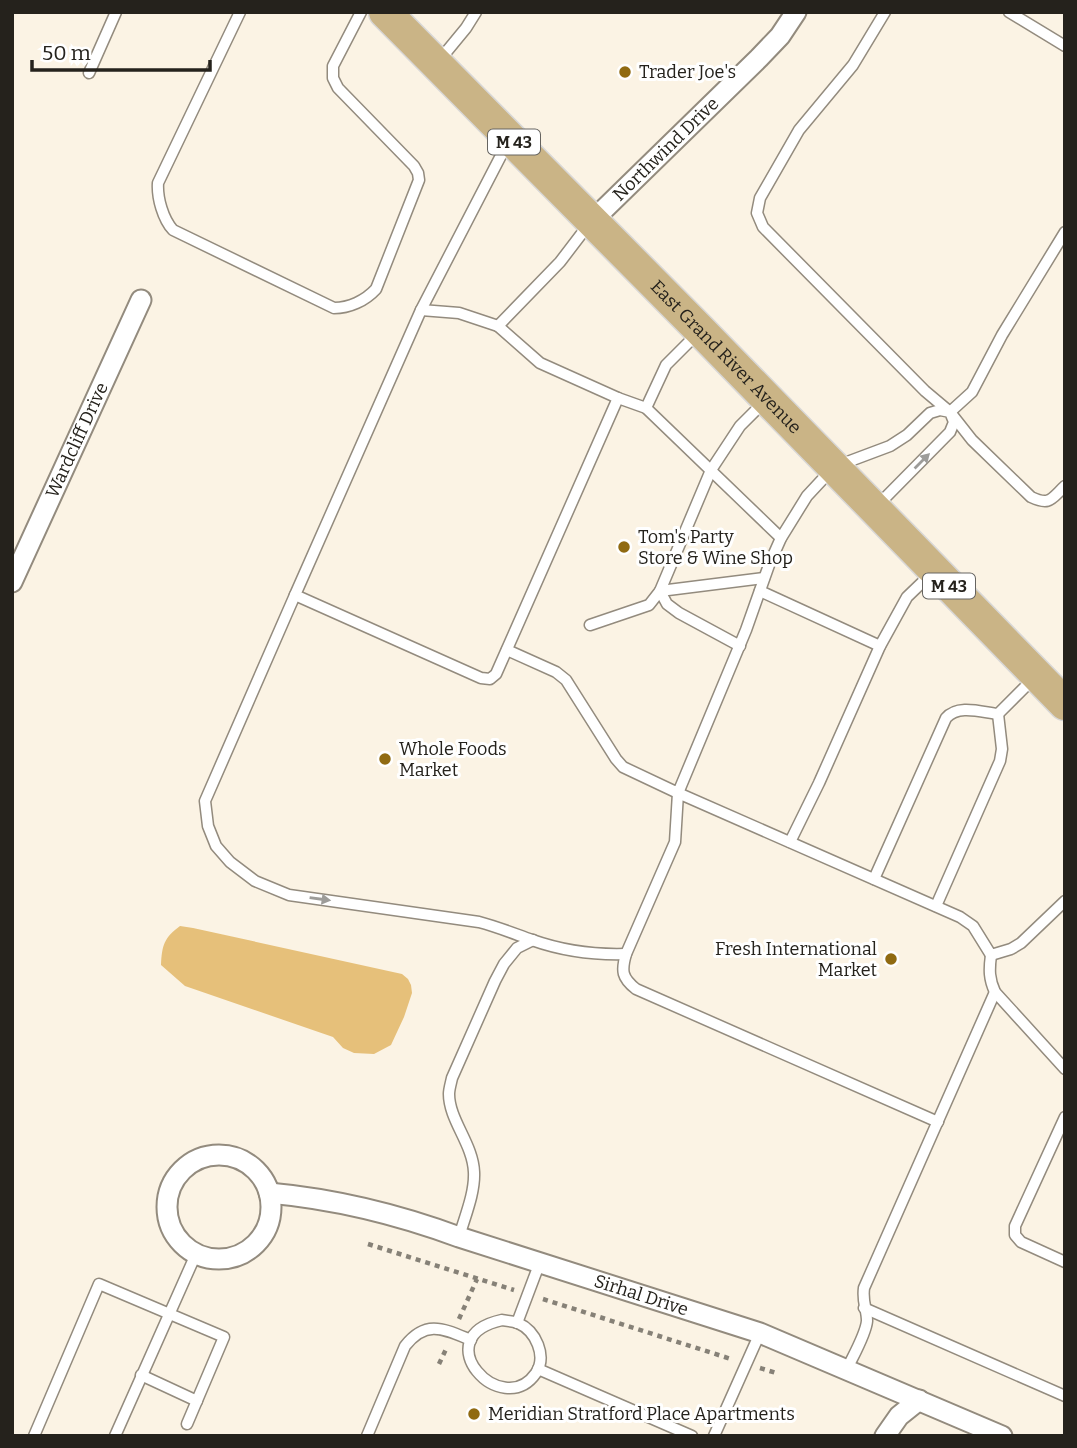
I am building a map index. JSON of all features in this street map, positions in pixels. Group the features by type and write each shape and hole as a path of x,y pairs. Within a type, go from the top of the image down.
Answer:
{"main road":[{"name":"East Grand River Avenue","path":"385,12 1065,704"}],"street":[{"name":"Northwind Drive","path":"592,221 759,58 780,36 796,12"},
{"name":"Wardcliff Drive","path":"12,582 17,558 141,300"},
{"path":"217,1155 234,1157 250,1165 262,1177 269,1193 271,1210 268,1227 259,1241 246,1252 230,1258 213,1259 196,1254 182,1244 172,1230 167,1213 168,1196 174,1180 185,1167 200,1158 217,1155"},
{"name":"Sirhal Drive","path":"269,1193 338,1201 379,1210 760,1332 1002,1436"},
{"path":"885,1436 899,1416 919,1400"}],"lane":[{"path":"89,73 116,12"},
{"path":"240,12 158,183 167,224 173,230 334,308 343,308 368,297 376,289 419,180 414,166 338,88 333,78 333,66 361,12"},
{"path":"436,64 476,12"},
{"path":"885,12 853,65 799,130 760,198 757,214 763,227 925,391 950,412 972,440 1031,497 1041,502 1050,500 1065,486"},
{"path":"1009,12 1065,46"},
{"path":"510,138 421,310 295,595 205,801 208,826 216,846 230,862 255,881 289,895 479,922 569,950 601,955 626,954"},
{"path":"498,326 560,262 592,221"},
{"path":"950,412 978,383 1002,335 1065,232"},
{"path":"421,310 459,313 498,326 540,363 646,408 781,538"},
{"path":"646,408 666,365 700,330"},
{"path":"295,595 481,678 490,679 496,674 618,398"},
{"path":"590,625 639,610 649,605 660,592 710,470 740,426 767,400"},
{"path":"938,1122 636,989 627,982 623,965 675,842 678,793 740,646 781,538 807,496 834,467 890,446 907,435 930,413 940,410 950,412"},
{"path":"874,509 950,432 954,422 950,412"},
{"path":"790,842 880,646 907,597 934,570"},
{"path":"660,592 764,578"},
{"path":"760,591 880,646"},
{"path":"660,592 667,604 679,613 740,646"},
{"path":"507,649 556,672 566,680 623,767 936,906 973,926 991,955 989,981 995,992 1065,1069"},
{"path":"998,714 1037,676"},
{"path":"874,879 946,718 960,709 998,714"},
{"path":"936,906 1000,761 1002,749 998,714"},
{"path":"991,955 1012,949 1021,943 1065,901"},
{"path":"459,1237 474,1173 471,1153 452,1112 449,1094 452,1078 504,964 517,948 533,940"},
{"path":"848,1369 866,1327 862,1298 864,1288 995,992"},
{"path":"1065,1117 1015,1226 1015,1235 1021,1242 1065,1262"},
{"path":"115,1436 196,1254"},
{"path":"517,1323 540,1262"},
{"path":"34,1436 99,1284 225,1337 187,1424"},
{"path":"864,1308 1065,1395"},
{"path":"502,1320 517,1323 531,1332 538,1344 538,1369 531,1380 520,1386 506,1388 492,1384 481,1378 472,1367 469,1353 471,1340 489,1323 502,1320"},
{"path":"367,1436 405,1346 412,1337 422,1330 435,1328 471,1340"},
{"path":"714,1436 760,1332"},
{"path":"538,1369 692,1436"},
{"path":"141,1375 197,1401"}],"path":[{"path":"368,1244 776,1373"}],"shaded area":[{"path":"180,926 402,974 408,979 412,993 391,1045 374,1054 354,1053 343,1048 333,1037 185,986 161,965 165,942"}],"place":[{"name":"Trader Joe's","path":"625,72"},
{"name":"Tom's Party Store & Wine Shop","path":"624,547"},
{"name":"Whole Foods Market","path":"385,759"},
{"name":"Fresh International Market","path":"891,959"},
{"name":"Meridian Stratford Place Apartments","path":"474,1414"}]}
